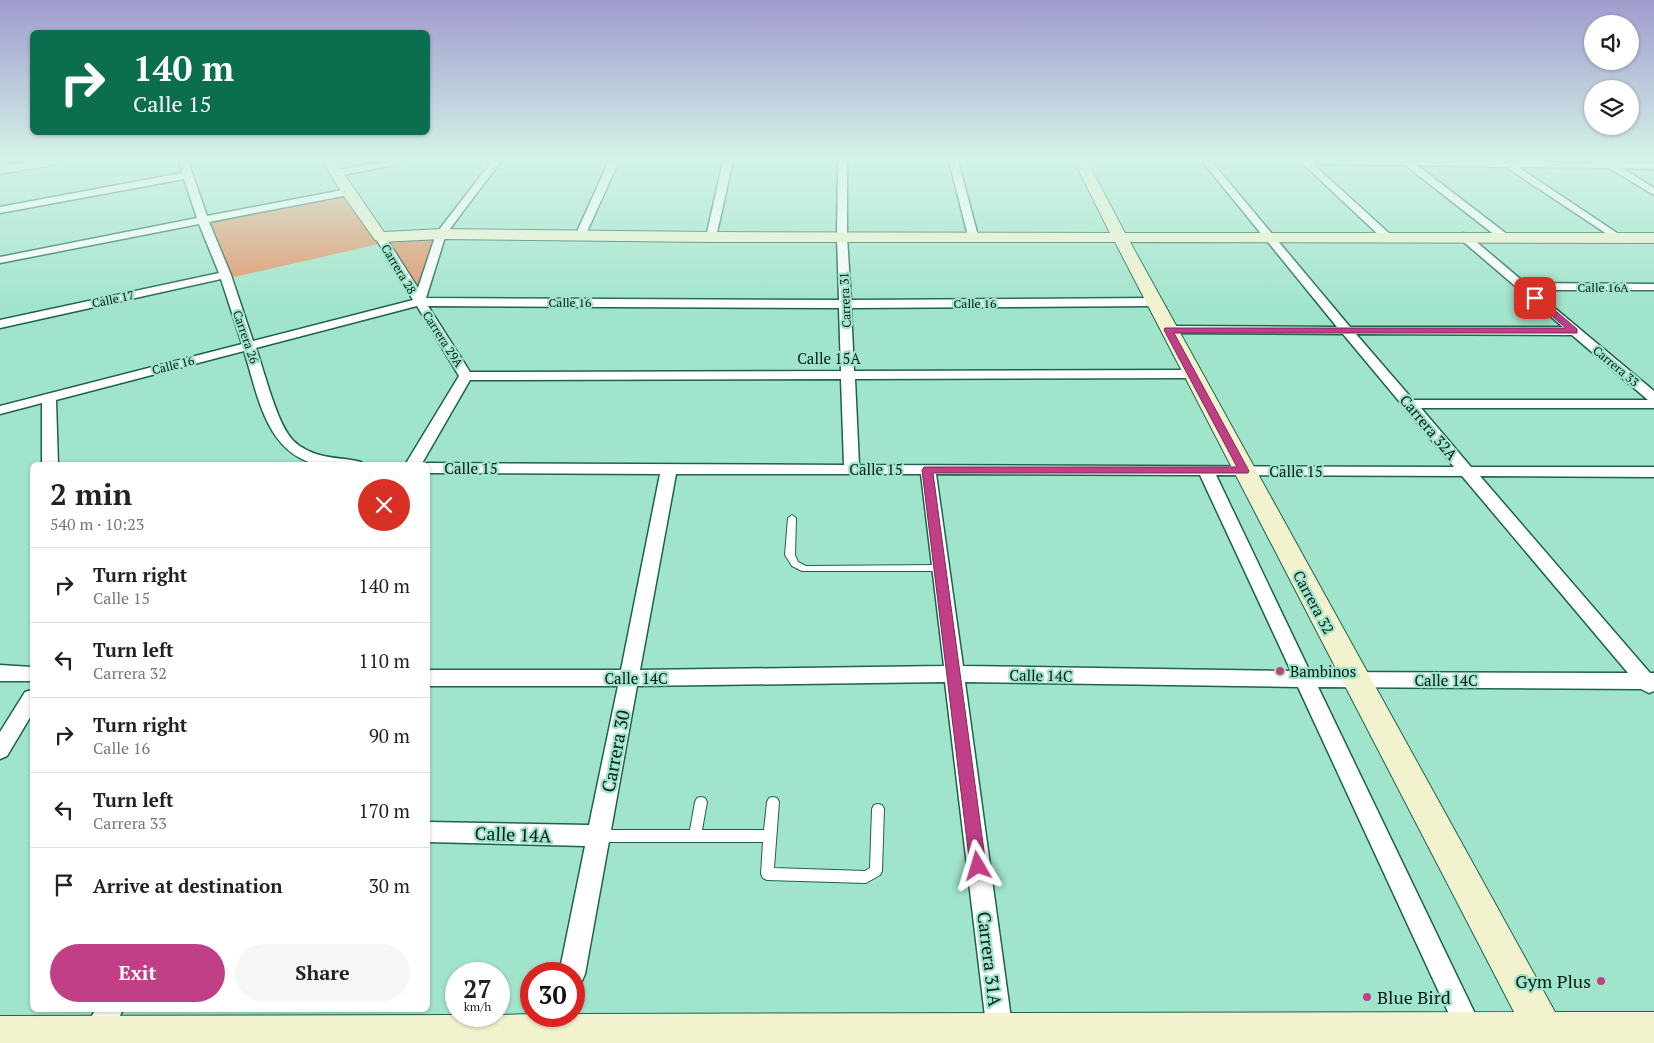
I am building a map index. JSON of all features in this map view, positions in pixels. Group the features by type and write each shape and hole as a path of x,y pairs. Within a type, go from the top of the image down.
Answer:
{"street":[{"name":"Carrera 26","path":"200,210 250,346 275,424 286,443 308,456 326,462"},
{"path":"0,260 256,210"},
{"name":"Carrera 28","path":"361,210 380,237 419,302"},
{"name":"Carrera 29A","path":"415,462 466,376 419,302 441,234 459,210"},
{"path":"580,236 592,210"},
{"path":"711,237 717,210"},
{"name":"Carrera 31","path":"842,210 852,469"},
{"path":"966,210 973,236"},
{"name":"Carrera 32","path":"1106,210 1153,302 1545,1037"},
{"name":"Carrera 32A","path":"1247,210 1346,330 1651,684"},
{"path":"1358,210 1387,237"},
{"path":"1469,210 1504,237"},
{"path":"1576,210 1616,237"},
{"path":"380,237 441,234 711,237 1463,236 1653,238"},
{"name":"Carrera 33","path":"1463,236 1654,398"},
{"name":"Calle 17","path":"0,324 225,275"},
{"name":"Calle 16A","path":"1522,286 1654,287"},
{"name":"Calle 16","path":"0,410 419,302 845,304 1153,302"},
{"path":"1168,330 1574,331"},
{"name":"Calle 15A","path":"466,376 1192,374"},
{"path":"50,397 50,462"},
{"path":"1410,404 1654,404"},
{"name":"Calle 15","path":"430,468 1654,472"},
{"name":"Carrera 30","path":"574,962 669,469"},
{"name":"Carrera 31A","path":"928,470 1000,1033"},
{"path":"1206,471 1475,1037"},
{"path":"0,673 30,674"},
{"name":"Calle 14C","path":"430,678 629,678 953,674 1651,684"},
{"path":"0,750 30,701"},
{"name":"Calle 14A","path":"430,832 598,836"},
{"path":"0,1035 102,1023 291,1039 523,1027"},
{"path":"585,1025 1000,1033 1475,1037 1545,1037 1654,1031"}],"lane":[{"path":"792,518 790,555 795,564 805,569 940,568"},
{"path":"695,837 701,802"},
{"path":"773,802 767,874 866,877 876,872 878,809"},
{"path":"598,836 770,836"}],"shaded area":[{"path":"256,210 361,210 380,237 441,234 419,302 383,243 226,279 203,220"}],"place":[{"name":"Bambinos","path":"1280,671"},
{"name":"Gym Plus","path":"1601,981"},
{"name":"Blue Bird","path":"1367,997"}],"route":[{"path":"978,866 928,470 1244,471 1168,330 1574,331 1535,298"}]}
